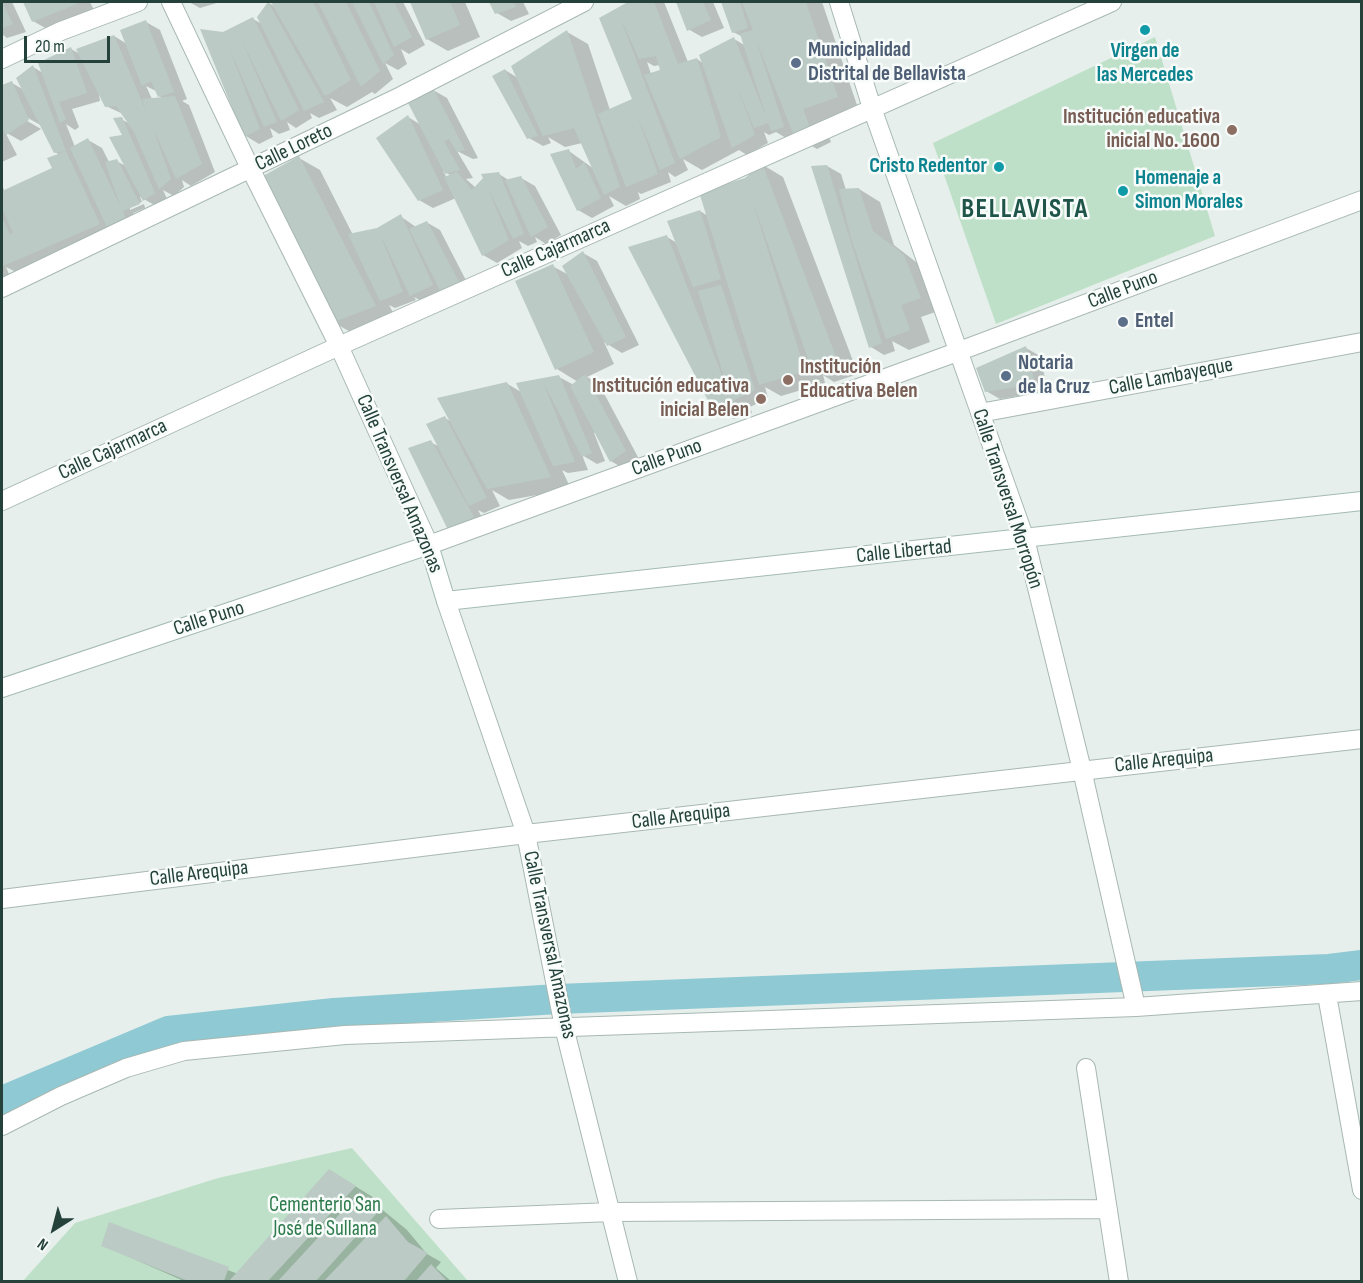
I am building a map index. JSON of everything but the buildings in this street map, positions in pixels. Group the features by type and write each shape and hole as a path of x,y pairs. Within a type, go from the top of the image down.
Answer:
{"street":[{"path":"2,59 61,31 138,2"},
{"name":"Calle Transversal Amazonas","path":"171,2 251,170 339,346 429,545 526,834 564,1027 628,1281"},
{"name":"Calle Loreto","path":"2,288 251,170 584,2"},
{"name":"Calle Transversal Morropón","path":"839,2 872,108 1025,539 1082,771 1136,1007"},
{"name":"Calle Cajarmarca","path":"2,501 339,346 1112,2"},
{"name":"Calle Puno","path":"2,688 429,545 957,352 1362,200"},
{"name":"Calle Lambayeque","path":"980,413 1362,342"},
{"name":"Calle Libertad","path":"446,601 1362,501"},
{"name":"Calle Arequipa","path":"2,898 526,834 1362,739"},
{"path":"2,1126 61,1096 126,1068 183,1051 345,1035 1136,1007 1362,991"},
{"path":"1328,995 1362,1190"},
{"path":"1086,1068 1119,1281"},
{"path":"439,1220 611,1212 1108,1209"}],"green space":[{"path":"1155,37 1215,236 996,324 933,143"},
{"name":"Cementerio San José de Sullana","path":"352,1148 468,1281 22,1282 75,1223 218,1178"}],"waterway":[{"path":"2,1104 9,1098 168,1031 334,1013 558,999 1329,969 1362,965"}],"place":[{"name":"Virgen de las Mercedes","path":"1145,30"},
{"name":"Municipalidad Distrital de Bellavista","path":"796,63"},
{"name":"Institución educativa inicial No. 1600","path":"1232,130"},
{"name":"Cristo Redentor","path":"999,167"},
{"name":"Homenaje a Simon Morales","path":"1123,191"},
{"name":"Entel","path":"1123,322"},
{"name":"Notaria de la Cruz","path":"1006,376"},
{"name":"Institución Educativa Belen","path":"788,380"},
{"name":"Institución educativa inicial Belen","path":"761,399"}],"district":[{"name":"BELLAVISTA","path":"1025,210"}]}
